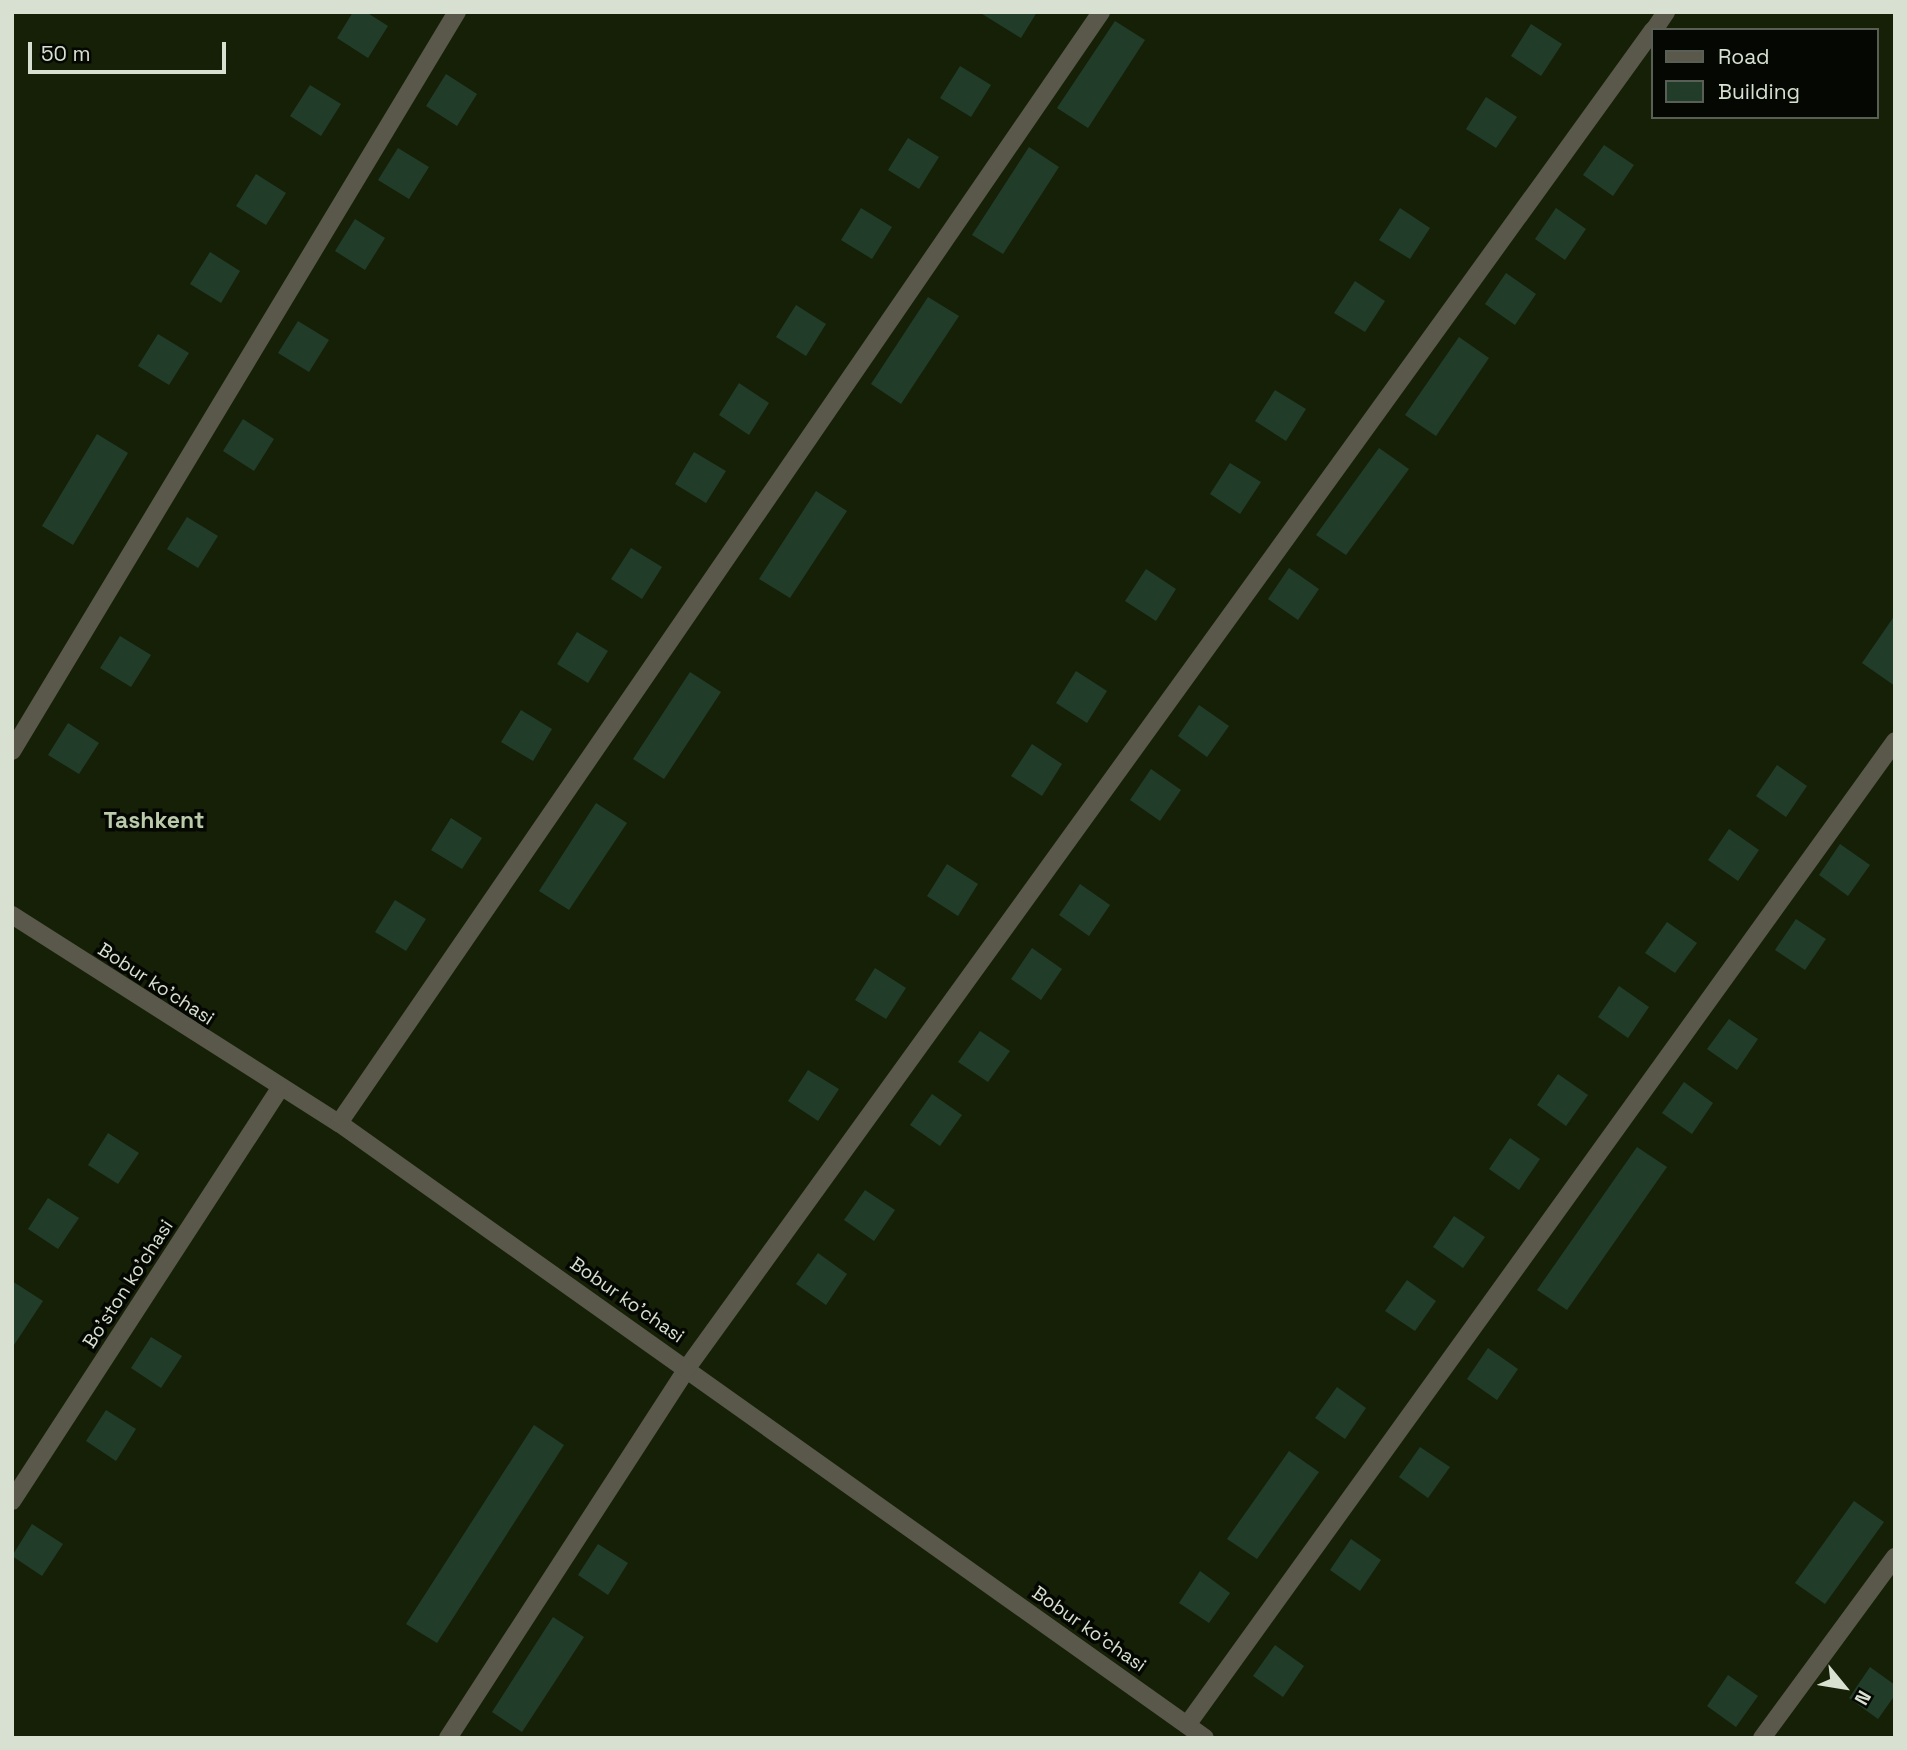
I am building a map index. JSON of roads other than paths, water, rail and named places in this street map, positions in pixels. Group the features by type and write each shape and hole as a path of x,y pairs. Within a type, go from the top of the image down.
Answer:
{"street":[{"path":"12,751 457,12"},
{"path":"339,1123 1101,12"},
{"path":"1654,28 1666,12"},
{"path":"448,1738 687,1368 1652,31"},
{"path":"1187,1725 1895,741"},
{"name":"Bobur ko'chasi","path":"12,915 279,1089 339,1123 1205,1738"},
{"name":"Bo'ston ko'chasi","path":"12,1501 279,1089"},
{"path":"1762,1738 1895,1557"}],"district":[{"name":"Tashkent","path":"154,820"}]}
